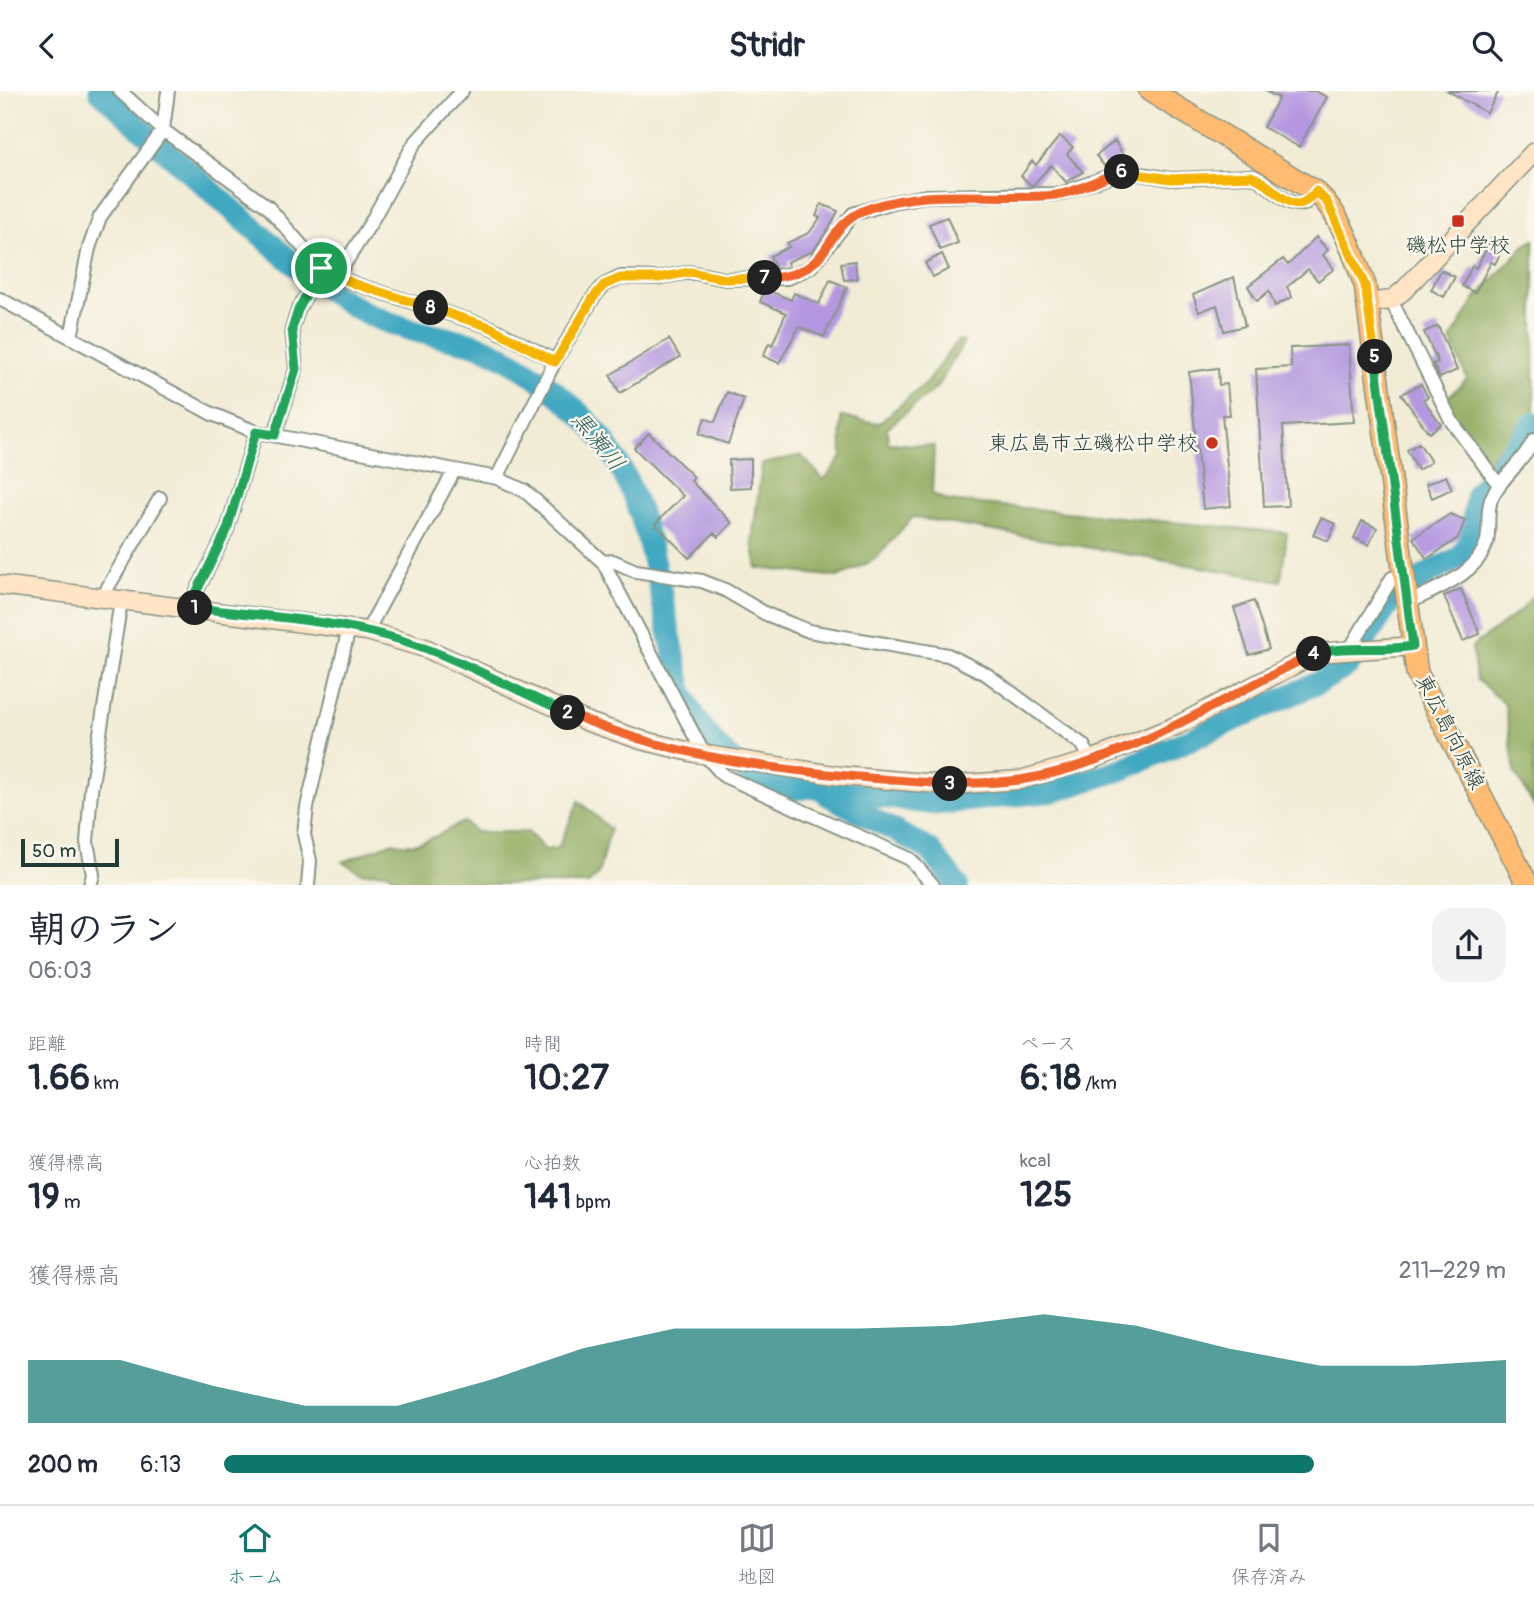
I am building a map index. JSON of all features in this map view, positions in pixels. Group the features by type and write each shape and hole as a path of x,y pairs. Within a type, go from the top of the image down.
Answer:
{"main road":[{"name":"東広島向原線","path":"1150,91 1316,191 1327,202 1349,243 1365,285 1368,303 1417,673 1528,884"}],"street":[{"path":"120,91 163,130 268,207 321,268 337,276 490,327 554,364"},
{"path":"71,337 89,248 100,217 147,147 163,130 168,91"},
{"path":"337,276 370,224 414,144 461,91"},
{"path":"1368,303 1391,300 1415,280 1534,152"},
{"path":"497,478 540,390 593,298 604,285 621,278 658,278 690,272 725,279 787,278 811,267 853,214 926,196 1060,194 1110,174 1133,171 1171,179 1251,176 1261,179 1284,201 1294,205 1304,204 1316,191"},
{"path":"275,435 294,378 292,329 306,292 321,268"},
{"path":"0,299 212,414 256,432 497,478 525,491 603,562 705,754 724,776 910,859 933,884"},
{"path":"1358,650 1392,578 1405,586 1471,569 1479,559 1488,536 1494,480 1452,422 1391,300"},
{"path":"189,607 227,530 256,432"},
{"path":"1494,480 1520,465 1533,444"},
{"path":"367,631 454,471"},
{"path":"90,884 93,875 87,842 91,790 113,600 107,587 160,498"},
{"path":"603,562 613,561 636,571 702,581 725,590 766,614 809,631 948,655 986,674 1083,745 1091,760"},
{"path":"0,585 367,631 459,661 607,729 705,754 776,766 841,776 951,785 1020,780 1091,760 1178,725 1317,653 1413,646"},
{"path":"308,884 310,861 304,834 307,807 349,628"}],"green space":[{"path":"1534,240 1534,415 1482,465 1443,402 1467,379 1451,339 1476,298 1524,246"},
{"path":"958,340 964,342 936,388 887,428 888,443 934,446 932,494 949,501 1287,533 1281,581 913,517 874,560 838,577 757,568 752,542 762,464 801,455 824,480 842,457 841,417 879,423 926,383"},
{"path":"1534,594 1534,806 1515,773 1505,704 1476,679 1472,647 1522,609"},
{"path":"579,801 610,829 598,875 588,884 400,884 388,872 362,873 343,862 393,842 421,842 464,822 476,832 528,832 545,850 558,848"}],"building":[{"path":"1266,91 1315,91 1327,97 1299,147 1263,127 1279,98"},
{"path":"1448,91 1499,91 1487,113"},
{"path":"1060,136 1073,147 1067,154 1083,172 1066,182 1051,165 1032,186 1021,176 1032,161 1036,165"},
{"path":"1115,141 1123,155 1106,168 1096,156"},
{"path":"821,204 838,211 813,251 787,262 789,267 776,269 770,256 789,247 787,243 809,233 820,218 816,216"},
{"path":"947,217 958,243 940,250 929,224"},
{"path":"1316,237 1328,250 1323,255 1334,269 1318,281 1308,269 1287,287 1292,297 1275,306 1269,291 1257,301 1248,286 1283,259 1288,265"},
{"path":"1492,238 1505,244 1495,264 1491,262 1475,293 1462,286 1472,266 1476,268"},
{"path":"942,254 949,269 933,277 925,263"},
{"path":"855,261 857,279 844,280 841,263"},
{"path":"1441,270 1455,277 1444,297 1431,290"},
{"path":"1234,277 1245,326 1224,331 1217,305 1199,312 1193,295"},
{"path":"830,280 847,287 824,337 799,327 779,363 763,356 769,343 772,345 786,313 760,302 765,289 791,300 794,293 819,304"},
{"path":"1438,326 1457,370 1440,378 1433,364 1438,362 1424,332"},
{"path":"669,339 680,357 620,393 610,375"},
{"path":"1349,345 1354,422 1283,426 1288,506 1264,507 1256,369 1291,367 1290,348"},
{"path":"1218,368 1219,385 1227,384 1230,415 1222,415 1231,506 1203,509 1189,372"},
{"path":"1421,384 1428,397 1423,399 1441,424 1429,433 1401,394"},
{"path":"727,392 744,399 728,444 699,434 705,418 715,422"},
{"path":"649,433 694,477 691,481 732,523 718,537 714,533 689,558 655,524 683,496 634,448"},
{"path":"1419,443 1431,462 1418,470 1407,450"},
{"path":"751,459 751,487 730,488 729,460"},
{"path":"1446,476 1452,489 1432,498 1426,484"},
{"path":"1450,514 1465,520 1458,538 1427,559 1413,538"},
{"path":"1321,518 1336,524 1328,541 1313,535"},
{"path":"1362,521 1377,528 1369,545 1354,538"},
{"path":"1461,589 1480,634 1463,641 1444,596"},
{"path":"1254,601 1269,649 1249,655 1234,608"}],"waterway":[{"name":"黒瀬川","path":"100,91 308,276 336,296 391,323 462,341 502,356 544,383 582,417 610,450 633,493 654,564 678,675 693,714 705,732 735,763 771,785 790,789 809,787 935,804 1054,791 1123,769 1318,683 1348,666 1391,601 1428,574 1460,557 1470,541 1477,493 1534,423"},
{"name":"黒瀬川","path":"828,795 930,850 957,885"}],"place":[{"name":"磯松中学校","path":"1458,221"},
{"name":"東広島市立磯松中学校","path":"1212,443"}],"route":[{"path":"1123,171 1171,179 1251,176 1261,179 1278,192 1284,201 1294,205 1304,204 1316,191 1327,202 1349,243 1365,285 1413,646 1317,653 1178,725 1119,750 1020,780 951,785 841,776 695,753 607,729 493,679 459,661 398,639 339,626 189,607 227,530 256,432 275,435 296,369 292,329 306,292 321,268 355,284 490,327 555,362 593,298 604,285 621,278 658,278 690,272 725,279 787,278 811,267 853,214 893,202 926,196 1060,194 1123,171"}]}
